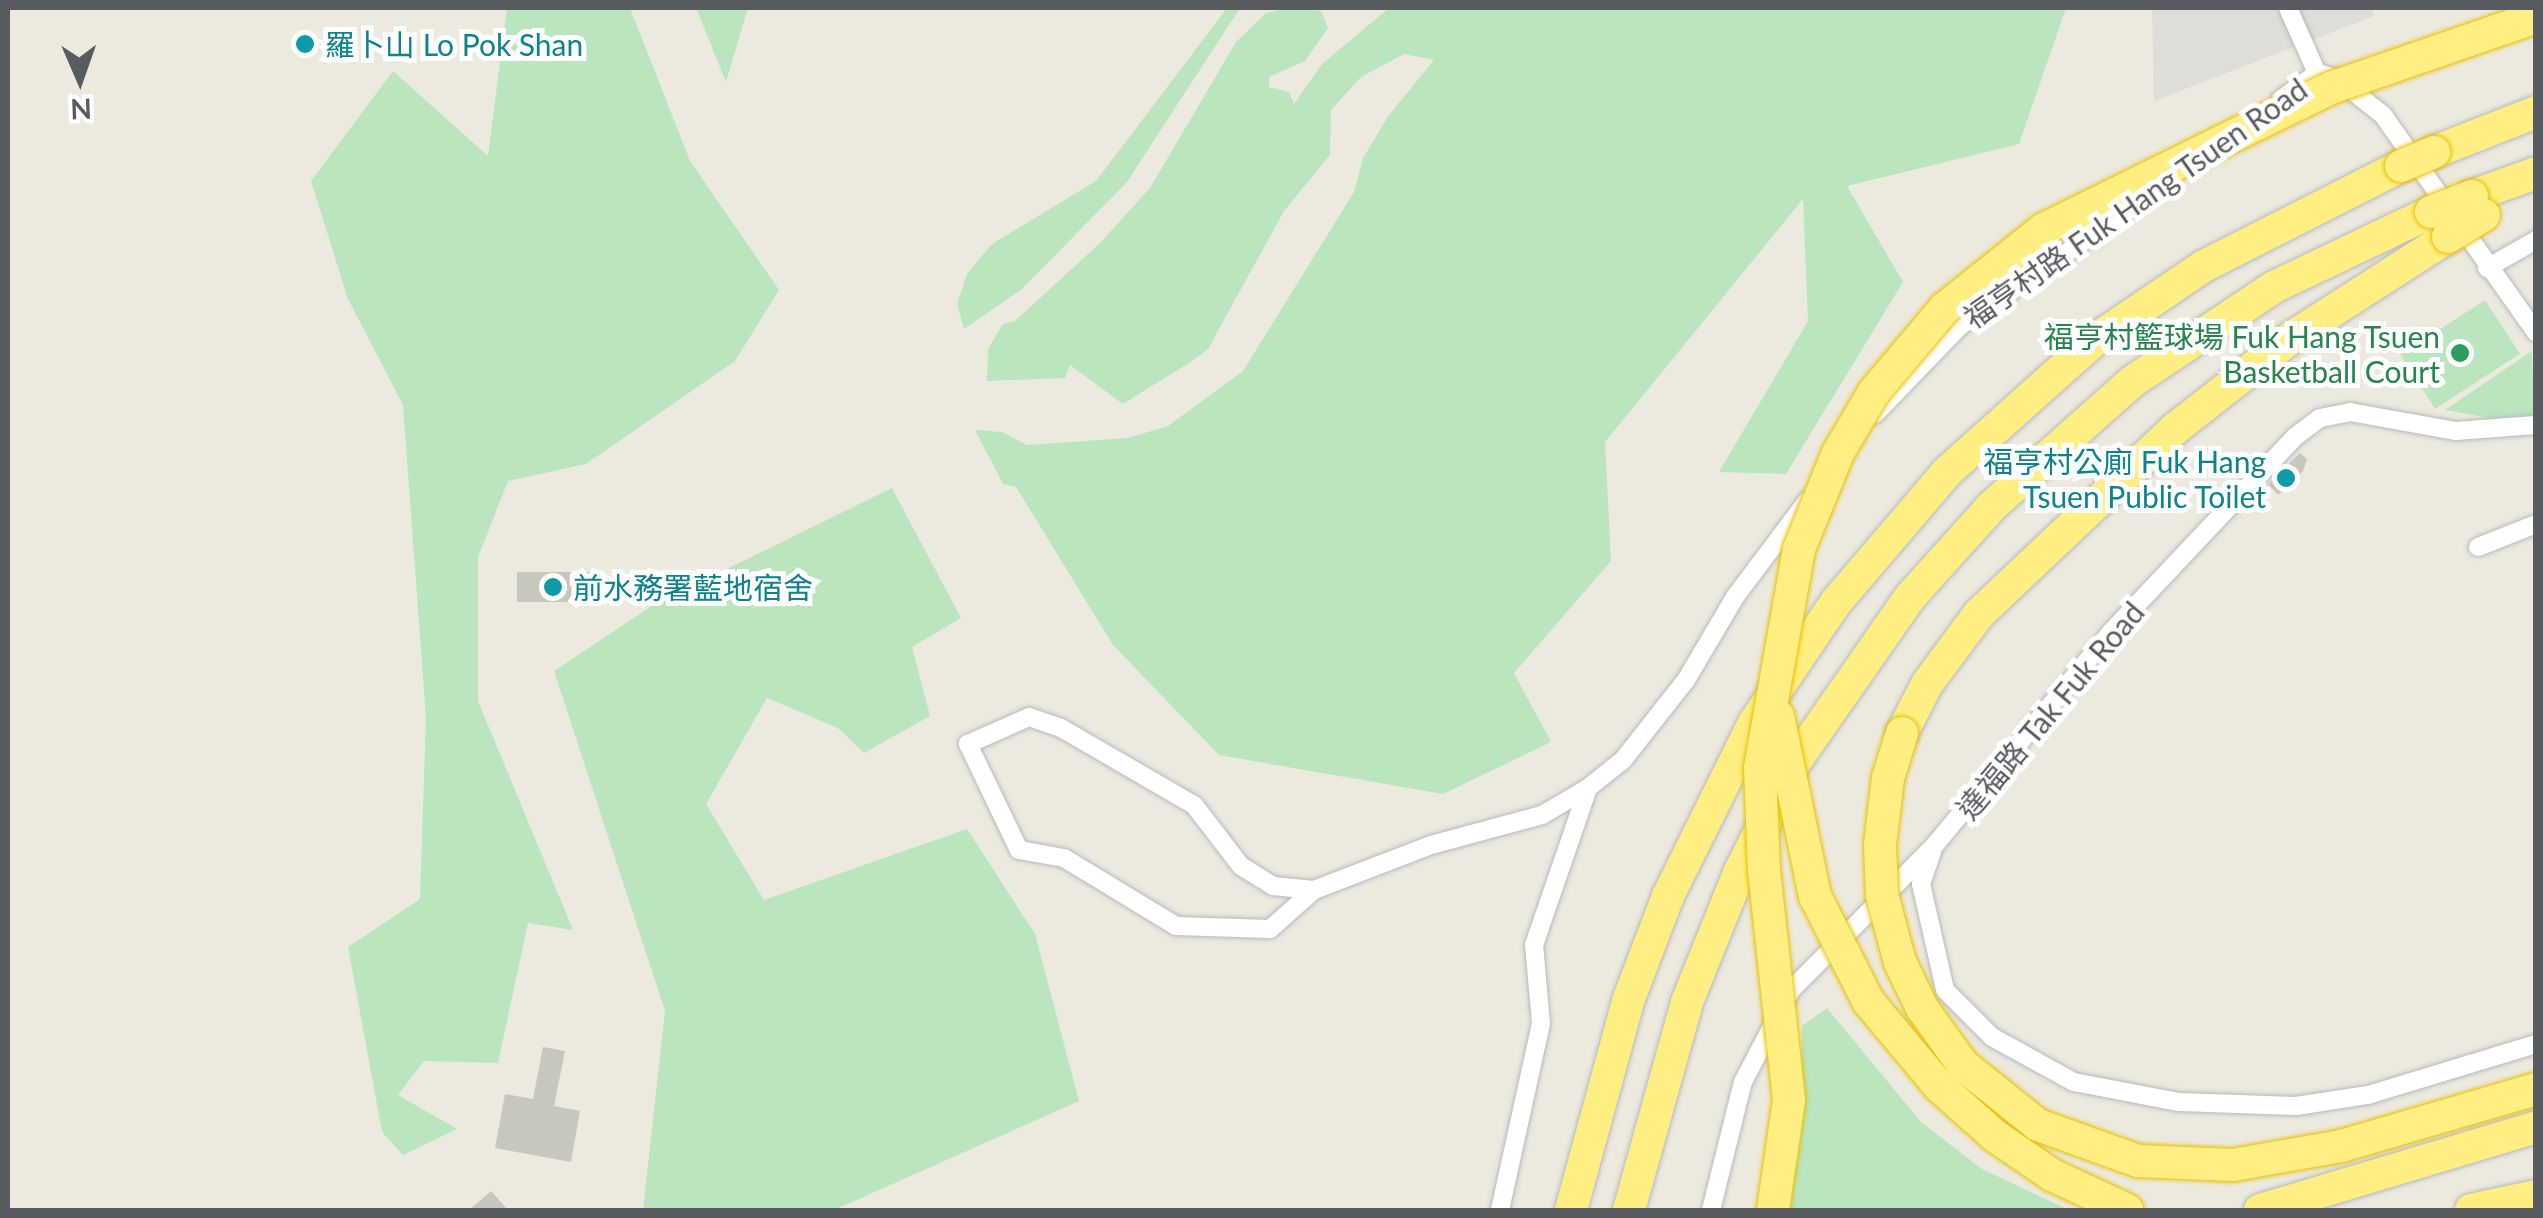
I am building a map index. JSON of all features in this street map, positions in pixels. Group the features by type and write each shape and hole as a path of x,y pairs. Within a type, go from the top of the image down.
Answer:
{"highway":[{"path":"1772,1210 1789,1100 1761,802 1773,680 1799,549 1838,453 1898,360 1967,288 2018,246 2138,178 2372,70 2536,17"},
{"path":"1571,1210 1628,1001 1692,840 1754,723 1869,561 1947,472 2096,339 2204,266 2401,166 2536,112"},
{"path":"1629,1210 1686,1002 1738,874 1795,762 1911,596 2035,465 2148,369 2274,287 2440,224 2536,173"},
{"path":"2478,206 2536,185"},
{"path":"2440,224 2390,273 2208,401 2031,561 1952,648 1902,733 1888,778 1880,845 1896,950 1948,1046 1990,1091 2038,1125 2138,1162 2233,1165 2326,1150 2536,1089"},
{"path":"1773,680 1815,896 1868,1001 1939,1086 1995,1136 2052,1176 2127,1210"},
{"path":"2260,1210 2536,1127"},
{"path":"2471,1210 2536,1196"}],"street":[{"path":"2288,8 2317,73"},
{"name":"福亨村路 Fuk Hang Tsuen Road","path":"1314,890 1431,845 1542,815 1588,788 1623,760 1686,680 1735,598 1864,425 1960,326 2317,73 2336,78 2383,115 2486,268 2536,333"},
{"path":"2486,268 2536,240"},
{"name":"達福路 Tak Fuk Road","path":"1711,1210 1743,1082 1790,990 1934,846 2112,631 2308,425 2350,412 2456,431 2536,425"},
{"path":"2478,547 2536,524"},
{"path":"1030,718 1062,728 1194,806 1241,866 1273,886 1314,890 1270,928 1176,926 1064,858 1020,850 968,744 1030,718"},
{"path":"1500,1210 1541,1023 1534,945 1588,788"},
{"path":"1934,846 1921,884 1945,990 1992,1036 2074,1082 2180,1102 2296,1106 2368,1095 2536,1044"}],"shaded area":[{"path":"2152,8 2372,8 2374,16 2154,101"}],"green space":[{"path":"507,8 630,8 690,161 779,290 735,361 586,464 508,481 478,557 478,701 573,930 528,923 498,1063 424,1061 398,1095 457,1129 403,1155 382,1132 348,947 420,899 426,718 403,405 348,299 311,181 393,71 488,156"},
{"path":"696,8 748,8 726,82"},
{"path":"1227,8 1240,8 1127,182 1022,289 964,329 957,304 967,274 992,244 1096,181"},
{"path":"1290,8 1321,11 1328,28 1305,61 1269,77 1269,87 1289,92 1294,104 1322,64 1389,8 2066,8 2019,144 1847,186 1903,282 1786,474 1719,472 1808,321 1803,199 1605,442 1611,561 1514,673 1551,742 1443,794 1219,755 1113,645 1016,487 1003,484 975,430 1002,432 1027,445 1128,438 1168,426 1243,371 1354,192 1363,158 1389,115 1434,60 1404,54 1361,77 1331,110 1330,155 1284,211 1208,349 1192,361 1123,404 1070,365 1065,378 987,381 988,349 1003,324 1015,321 1100,243 1150,188 1236,42 1266,13"},
{"name":"福亨村籃球場 Fuk Hang Tsuen Basketball Court","path":"2485,300 2520,354 2435,409 2400,355"},
{"path":"2532,351 2534,416 2490,418 2445,410"},
{"path":"892,488 961,618 912,647 930,716 864,753 838,728 767,698 706,804 764,900 967,829 1035,934 1079,1101 834,1210 643,1210 665,1011 554,671 653,605"},
{"path":"1827,1008 1921,1122 1982,1169 2069,1210 1786,1210 1801,1137 1802,1026"}],"building":[{"name":"福亨村公廁 Fuk Hang Tsuen Public Toilet","path":"2300,453 2307,459 2303,471 2278,495 2268,484"},
{"name":"前水務署藍地宿舍","path":"517,572 590,572 590,602 517,602"},
{"path":"543,1047 565,1051 554,1106 580,1111 571,1162 495,1148 505,1094 533,1099"},
{"path":"491,1191 508,1210 469,1210"}],"place":[{"name":"羅卜山 Lo Pok Shan","path":"305,44"},
{"name":"福亨村籃球場 Fuk Hang Tsuen Basketball Court","path":"2460,353"},
{"name":"福亨村公廁 Fuk Hang Tsuen Public Toilet","path":"2286,478"},
{"name":"前水務署藍地宿舍","path":"553,587"}]}
